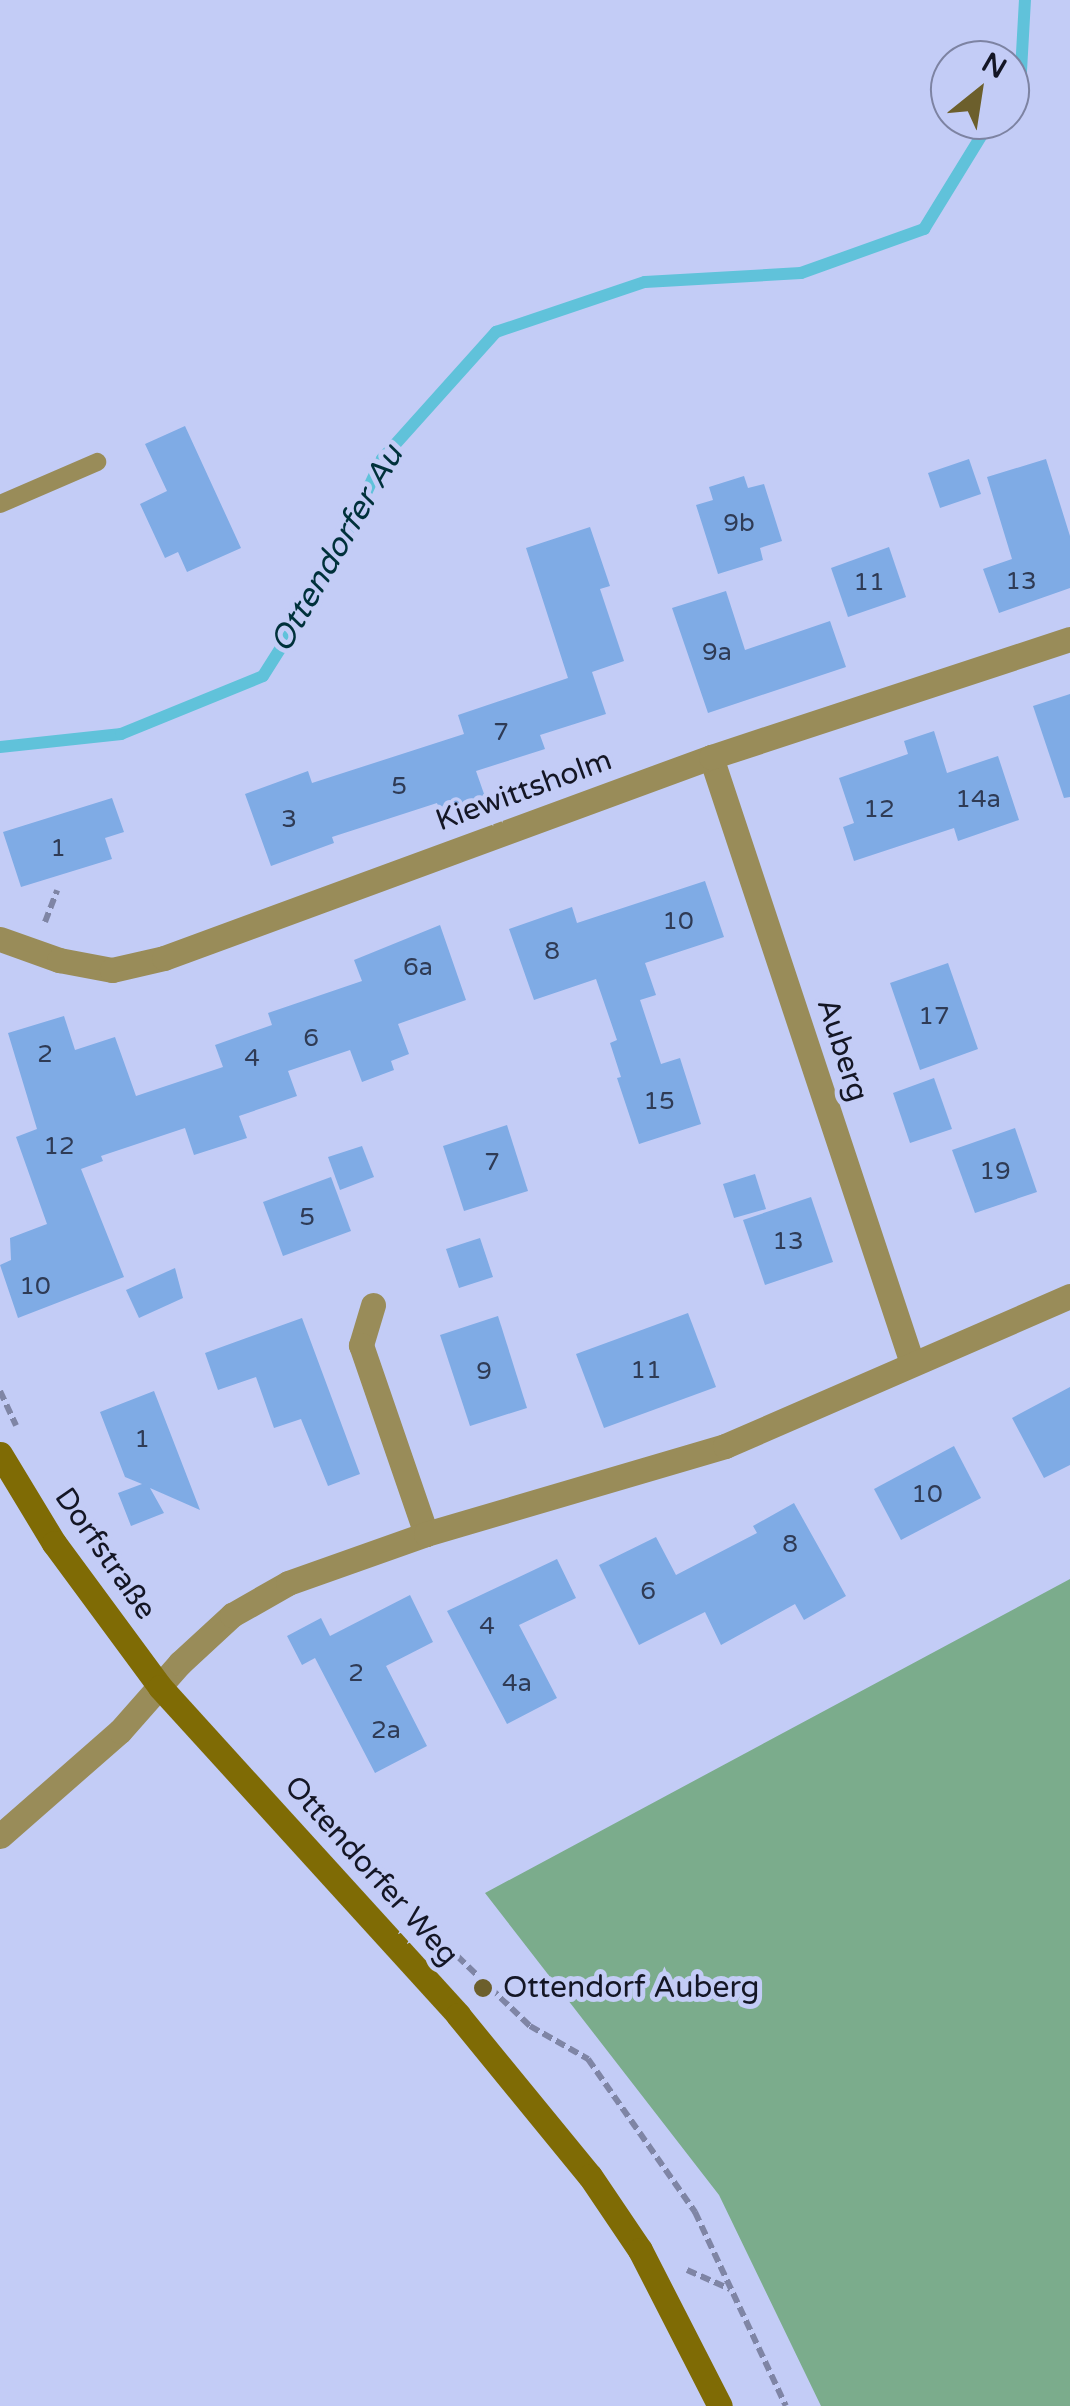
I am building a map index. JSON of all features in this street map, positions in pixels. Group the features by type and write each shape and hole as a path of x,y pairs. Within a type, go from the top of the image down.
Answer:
{"main road":[{"name":"Dorfstraße","path":"0,1454 54,1543 160,1687"},
{"name":"Ottendorfer Weg","path":"160,1687 458,2014 590,2176 640,2250 720,2406"}],"street":[{"name":"Kiewittsholm","path":"0,939 59,960 112,970 164,958 711,757 1070,639"},
{"name":"Auberg","path":"711,757 912,1363"},
{"path":"0,1836 120,1731 232,1615 288,1583 426,1534 725,1446 1070,1296"},
{"path":"373,1305 361,1345 426,1534"}],"lane":[{"path":"0,504 97,462"}],"path":[{"path":"417,1917 530,2026 588,2059 695,2212 786,2406"}],"green space":[{"path":"1070,1579 1070,2406 821,2406 719,2195 485,1893"}],"building":[{"path":"185,426 241,548 187,572 178,552 165,558 140,504 167,491 145,444"},
{"path":"969,459 981,494 940,508 928,473"},
{"path":"1046,459 1070,536 1070,588 999,613 983,569 1012,559 987,477"},
{"path":"744,476 748,488 764,484 782,541 760,548 763,560 718,574 696,505 713,500 709,487"},
{"path":"590,527 610,586 600,589 624,661 592,672 606,714 540,735 545,749 476,771 490,811 444,826 437,803 332,837 334,843 271,866 245,794 308,771 312,783 464,734 458,715 568,678 526,548"},
{"path":"889,547 906,597 848,617 831,568"},
{"path":"726,591 745,650 830,621 846,667 708,713 672,608"},
{"path":"1070,694 1070,797 1064,798 1033,706"},
{"path":"934,731 947,773 998,756 1019,820 958,841 954,828 854,861 843,827 854,823 839,778 908,754 904,741"},
{"path":"112,798 124,832 105,838 112,859 21,887 3,832"},
{"path":"705,881 724,937 645,963 656,995 640,1000 661,1064 680,1058 701,1124 639,1144 617,1078 621,1077 610,1043 617,1040 596,979 534,1000 509,929 572,907 577,923"},
{"path":"440,925 466,1000 398,1024 409,1054 391,1061 394,1070 362,1082 350,1050 288,1071 297,1096 239,1116 247,1138 194,1155 185,1128 101,1156 103,1161 81,1169 124,1277 18,1318 0,1265 11,1260 10,1238 47,1224 16,1137 37,1129 8,1033 64,1016 75,1050 115,1037 136,1096 223,1067 215,1045 272,1025 268,1013 362,981 354,960"},
{"path":"948,963 978,1049 920,1070 890,983"},
{"path":"934,1078 952,1129 910,1143 893,1093"},
{"path":"507,1125 528,1191 464,1211 443,1146"},
{"path":"1015,1128 1037,1192 975,1213 952,1150"},
{"path":"362,1146 374,1177 340,1190 328,1157"},
{"path":"755,1174 766,1209 734,1218 723,1184"},
{"path":"331,1177 351,1231 283,1256 263,1202"},
{"path":"811,1197 833,1262 765,1285 743,1220"},
{"path":"480,1238 493,1277 459,1288 446,1249"},
{"path":"175,1268 183,1298 139,1318 126,1290"},
{"path":"688,1313 716,1387 604,1428 576,1354"},
{"path":"498,1316 527,1408 470,1426 440,1335"},
{"path":"302,1318 360,1474 328,1486 301,1419 274,1428 256,1377 218,1390 205,1353"},
{"path":"1070,1387 1070,1465 1044,1478 1012,1418"},
{"path":"154,1391 200,1510 150,1488 164,1513 131,1526 118,1493 142,1484 125,1477 100,1412"},
{"path":"954,1446 981,1498 901,1540 874,1489"},
{"path":"794,1503 846,1596 804,1620 795,1604 721,1645 705,1612 639,1645 599,1565 656,1537 676,1575 757,1533 753,1526"},
{"path":"557,1559 576,1598 519,1625 557,1698 507,1724 447,1611"},
{"path":"410,1595 433,1642 386,1666 427,1746 375,1773 315,1658 302,1665 287,1636 321,1618 330,1636"}],"waterway":[{"name":"Ottendorfer Au","path":"1023,40 1025,0"},
{"name":"Ottendorfer Au","path":"0,747 121,734 263,676 330,570 382,459 496,332 645,282 801,273 924,229 979,140"}],"place":[{"name":"Ottendorf Auberg","path":"483,1988"}]}
